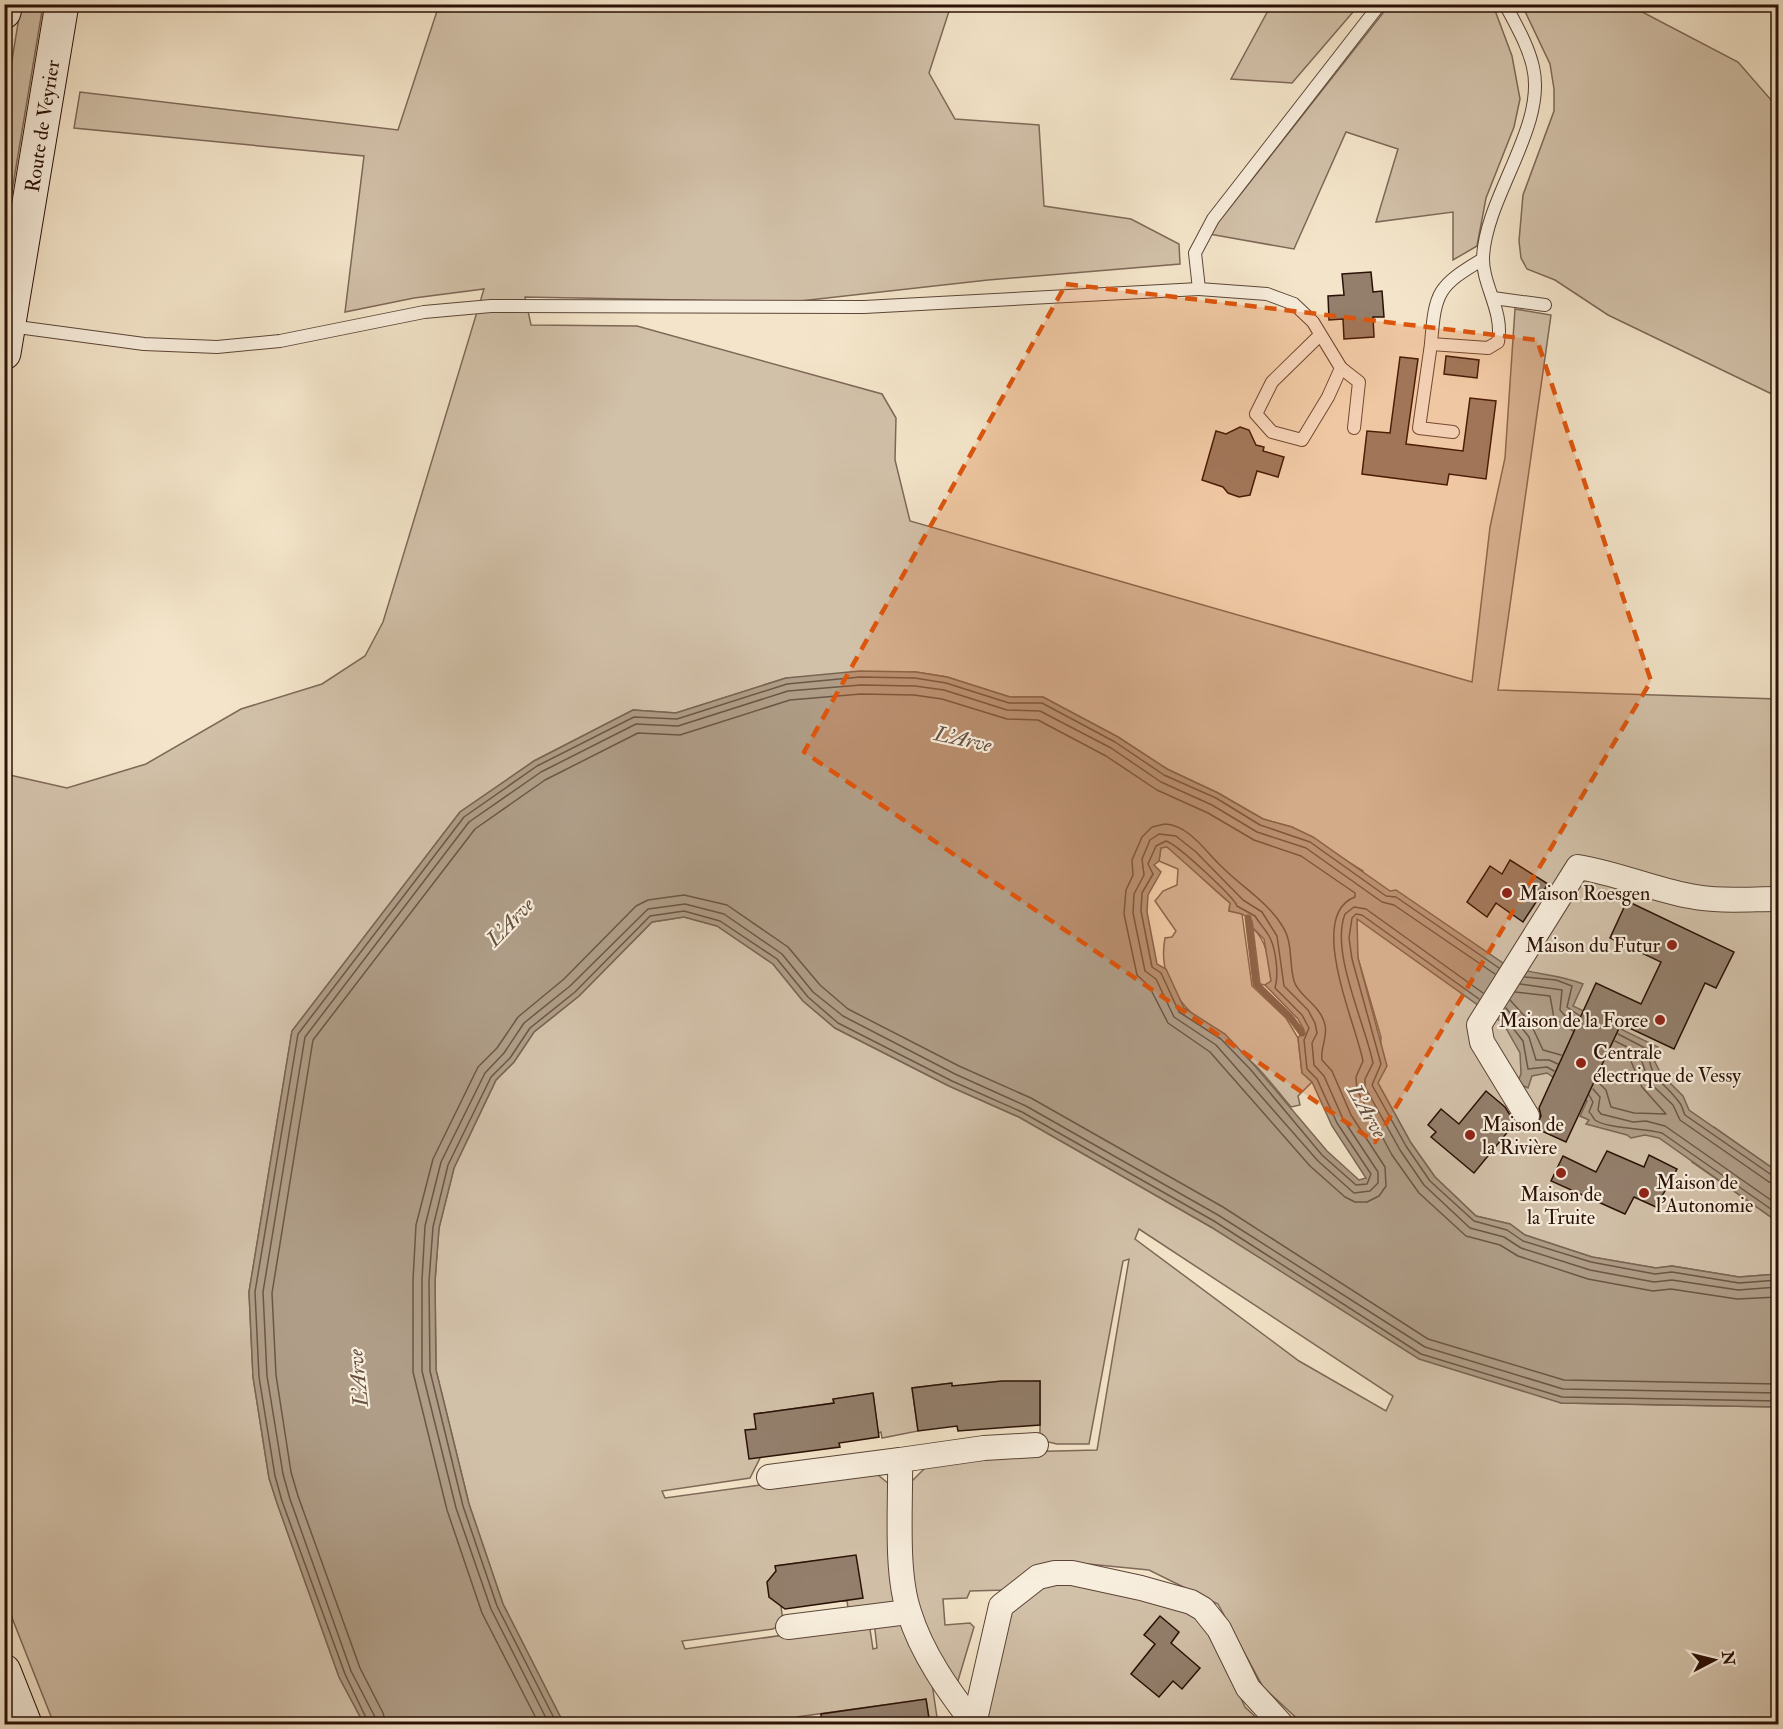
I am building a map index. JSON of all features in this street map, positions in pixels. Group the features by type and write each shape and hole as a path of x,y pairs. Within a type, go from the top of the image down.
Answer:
{"main road":[{"path":"4,12 6,4"},
{"name":"Route de Veyrier","path":"7,340 62,4"},
{"path":"4,1671 26,1725"}],"street":[{"path":"1527,1116 1480,1037 1480,1021 1578,867 1607,872 1690,896 1717,899 1779,899"},
{"path":"769,1477 984,1448 1036,1445"},
{"path":"900,1460 902,1562 908,1612 941,1680 974,1724"},
{"path":"974,1724 1001,1606 1038,1577 1055,1573 1072,1573 1141,1588 1191,1602 1203,1609 1218,1629 1248,1688 1281,1725"},
{"path":"788,1627 908,1612"}],"lane":[{"path":"1199,289 1195,253 1203,232 1380,4"},
{"path":"1431,344 1488,348 1496,345 1500,332 1494,298 1483,259 1493,213 1530,116 1534,95 1534,69 1505,4"},
{"path":"1453,432 1419,428 1434,308 1442,292 1455,275 1483,259"},
{"path":"7,340 217,346 279,341 424,312 491,306 864,307 1199,289 1243,291 1283,298 1304,311 1341,368 1359,382 1354,428"},
{"path":"1494,298 1545,305"},
{"path":"1320,335 1272,382 1256,414 1272,432 1302,440 1328,397 1341,368"}],"highlighted area":[{"path":"1066,284 1537,340 1651,681 1375,1142 804,752"}],"shaded area":[{"path":"21,5 43,5 5,233 5,103"},
{"path":"439,5 951,5 929,73 955,119 1039,125 1044,206 1131,219 1179,244 1180,264 988,280 791,302 525,297 531,325 637,326 882,394 896,418 895,460 910,521 1472,682 1490,527 1505,458 1515,309 1551,315 1498,690 1778,699 1778,1172 1714,1127 1692,1162 1778,1222 1778,1274 1739,1277 1672,1266 1656,1268 1592,1257 1525,1235 1510,1224 1476,1216 1435,1177 1411,1143 1378,1083 1381,1037 1358,958 1355,938 1363,871 1292,827 1263,819 1218,793 1167,769 1118,737 1043,697 1010,697 947,677 916,672 786,678 676,713 633,710 534,761 460,812 292,1031 249,1292 253,1377 269,1478 339,1677 364,1724 54,1724 5,1600 5,774 67,788 146,764 241,709 322,684 365,656 383,622 484,289 414,298 345,312 364,156 74,128 80,92 398,130"},
{"path":"1271,5 1359,5 1292,83 1231,79"},
{"path":"1385,5 1493,5 1512,56 1520,99 1514,127 1486,198 1477,246 1453,260 1453,212 1376,222 1398,149 1346,132 1294,249 1209,234 1387,8"},
{"path":"1522,5 1629,5 1738,62 1778,108 1778,397 1608,315 1555,280 1527,269 1521,258 1519,241 1523,195 1554,111 1554,89 1550,64"},
{"path":"1161,847 1167,847 1230,903 1229,911 1242,914 1252,986 1286,1018 1298,1038 1302,1073 1312,1082 1298,1096 1300,1105 1291,1107 1255,1065 1190,1012 1168,980 1164,960 1165,938 1172,937 1176,931 1155,901 1163,891 1177,885 1178,869 1159,861"},
{"path":"684,917 717,926 773,964 803,1001 835,1028 949,1086 1019,1117 1211,1227 1561,1403 1778,1407 1778,1724 1303,1724 1263,1687 1218,1604 1149,1570 1078,1563 1006,1590 970,1591 967,1598 943,1599 945,1625 970,1623 974,1627 957,1684 915,1609 906,1487 933,1460 1012,1452 1097,1450 1129,1259 1123,1261 1089,1444 1057,1444 1040,1440 1040,1381 952,1387 951,1383 912,1388 918,1431 882,1438 881,1432 878,1433 873,1393 833,1399 834,1403 755,1414 760,1458 750,1478 662,1491 665,1498 783,1482 878,1475 894,1488 900,1601 849,1615 847,1601 842,1601 836,1558 776,1566 783,1622 773,1629 682,1641 685,1649 869,1623 873,1649 877,1648 874,1621 900,1618 931,1677 938,1724 930,1724 926,1699 797,1717 797,1724 564,1724 503,1604 469,1504 436,1370 435,1281 439,1228 454,1168 496,1080 514,1062 534,1032 579,996 652,922","holes":["1139,1229 1393,1396 1386,1411 1299,1361 1135,1239"]},
{"path":"1253,928 1265,946 1268,959 1271,981 1265,985 1260,984"},
{"path":"1075,1582 1196,1614 1210,1630 1245,1707 1263,1724 983,1724 1007,1616 1036,1587"}],"water":[{"name":"L'Arve","path":"860,671 916,672 947,677 1010,697 1043,697 1118,737 1167,769 1218,793 1263,819 1292,827 1313,837 1390,891 1396,890 1506,965 1583,984 1573,1006 1658,1047 1653,1058 1661,1074 1683,1096 1689,1110 1778,1172 1778,1222 1659,1138 1645,1135 1631,1138 1586,1124 1589,1120 1580,1116 1587,1101 1547,1073 1532,1076 1528,1088 1517,1083 1521,1074 1520,1053 1503,1023 1357,919 1358,958 1387,1066 1378,1083 1411,1143 1435,1177 1476,1216 1510,1224 1525,1235 1592,1257 1656,1268 1672,1266 1739,1277 1778,1274 1778,1407 1561,1403 1419,1359 1211,1227 1019,1117 949,1086 835,1028 803,1001 773,964 717,926 684,917 652,922 579,996 534,1032 514,1062 496,1080 454,1168 439,1228 435,1281 436,1370 469,1504 503,1604 564,1724 364,1724 339,1677 269,1478 253,1377 249,1292 292,1031 460,812 534,761 633,710 676,713 786,678","holes":["1167,847 1230,903 1229,911 1242,914 1252,921 1253,928 1264,939 1271,981 1265,985 1298,1019 1304,1030 1298,1038 1302,1073 1312,1082 1332,1126 1366,1178 1359,1180 1327,1151 1225,1034 1184,1008 1166,969 1157,964 1147,912 1148,895 1161,872 1154,865 1159,861 1161,848"]}],"building":[{"path":"1371,272 1373,292 1382,291 1384,317 1373,317 1374,337 1344,339 1343,319 1329,320 1328,296 1344,295 1342,274"},
{"path":"1446,356 1479,360 1477,378 1444,374"},
{"path":"1400,357 1418,359 1406,444 1463,451 1470,398 1496,401 1486,479 1449,474 1447,485 1362,474 1367,431 1390,433"},
{"path":"1240,427 1249,430 1256,445 1264,447 1263,451 1284,457 1278,477 1257,471 1250,495 1239,497 1228,493 1223,487 1202,480 1216,431 1226,434"},
{"name":"Maison Roesgen","path":"1510,860 1548,884 1523,922 1496,903 1487,917 1467,902 1490,866 1502,874"},
{"path":"1627,901 1734,952 1716,988 1705,983 1674,1049 1621,1024 1566,1142 1535,1128 1541,1116 1539,1108 1596,983 1641,1004 1661,962 1610,938"},
{"name":"Maison de la Rivière","path":"1486,1091 1505,1107 1515,1123 1474,1173 1431,1137 1436,1132 1428,1125 1441,1109 1459,1124"},
{"path":"1607,1151 1644,1167 1649,1155 1677,1169 1656,1207 1634,1197 1625,1214 1551,1181 1563,1156 1596,1172"},
{"path":"1002,1381 1040,1381 1040,1425 958,1431 957,1426 918,1431 912,1388 952,1383 952,1386"},
{"path":"873,1393 879,1437 839,1443 840,1447 749,1459 745,1430 756,1429 754,1414 834,1403 833,1399"},
{"path":"856,1555 863,1598 785,1609 769,1597 767,1582 776,1571 775,1566"},
{"path":"1160,1616 1179,1632 1171,1643 1200,1668 1182,1689 1173,1681 1159,1697 1131,1674 1155,1644 1144,1635"},
{"path":"926,1699 930,1725 821,1725 821,1714"}],"waterway":[{"path":"1248,918 1256,984 1290,1017 1302,1033"}],"place":[{"name":"Maison Roesgen","path":"1507,893"},
{"name":"Maison du Futur","path":"1672,945"},
{"name":"Maison de la Force","path":"1660,1020"},
{"name":"Centrale électrique de Vessy","path":"1581,1063"},
{"name":"Maison de la Rivière","path":"1470,1135"},
{"name":"Maison de la Truite","path":"1561,1173"},
{"name":"Maison de l'Autonomie","path":"1644,1193"}]}
